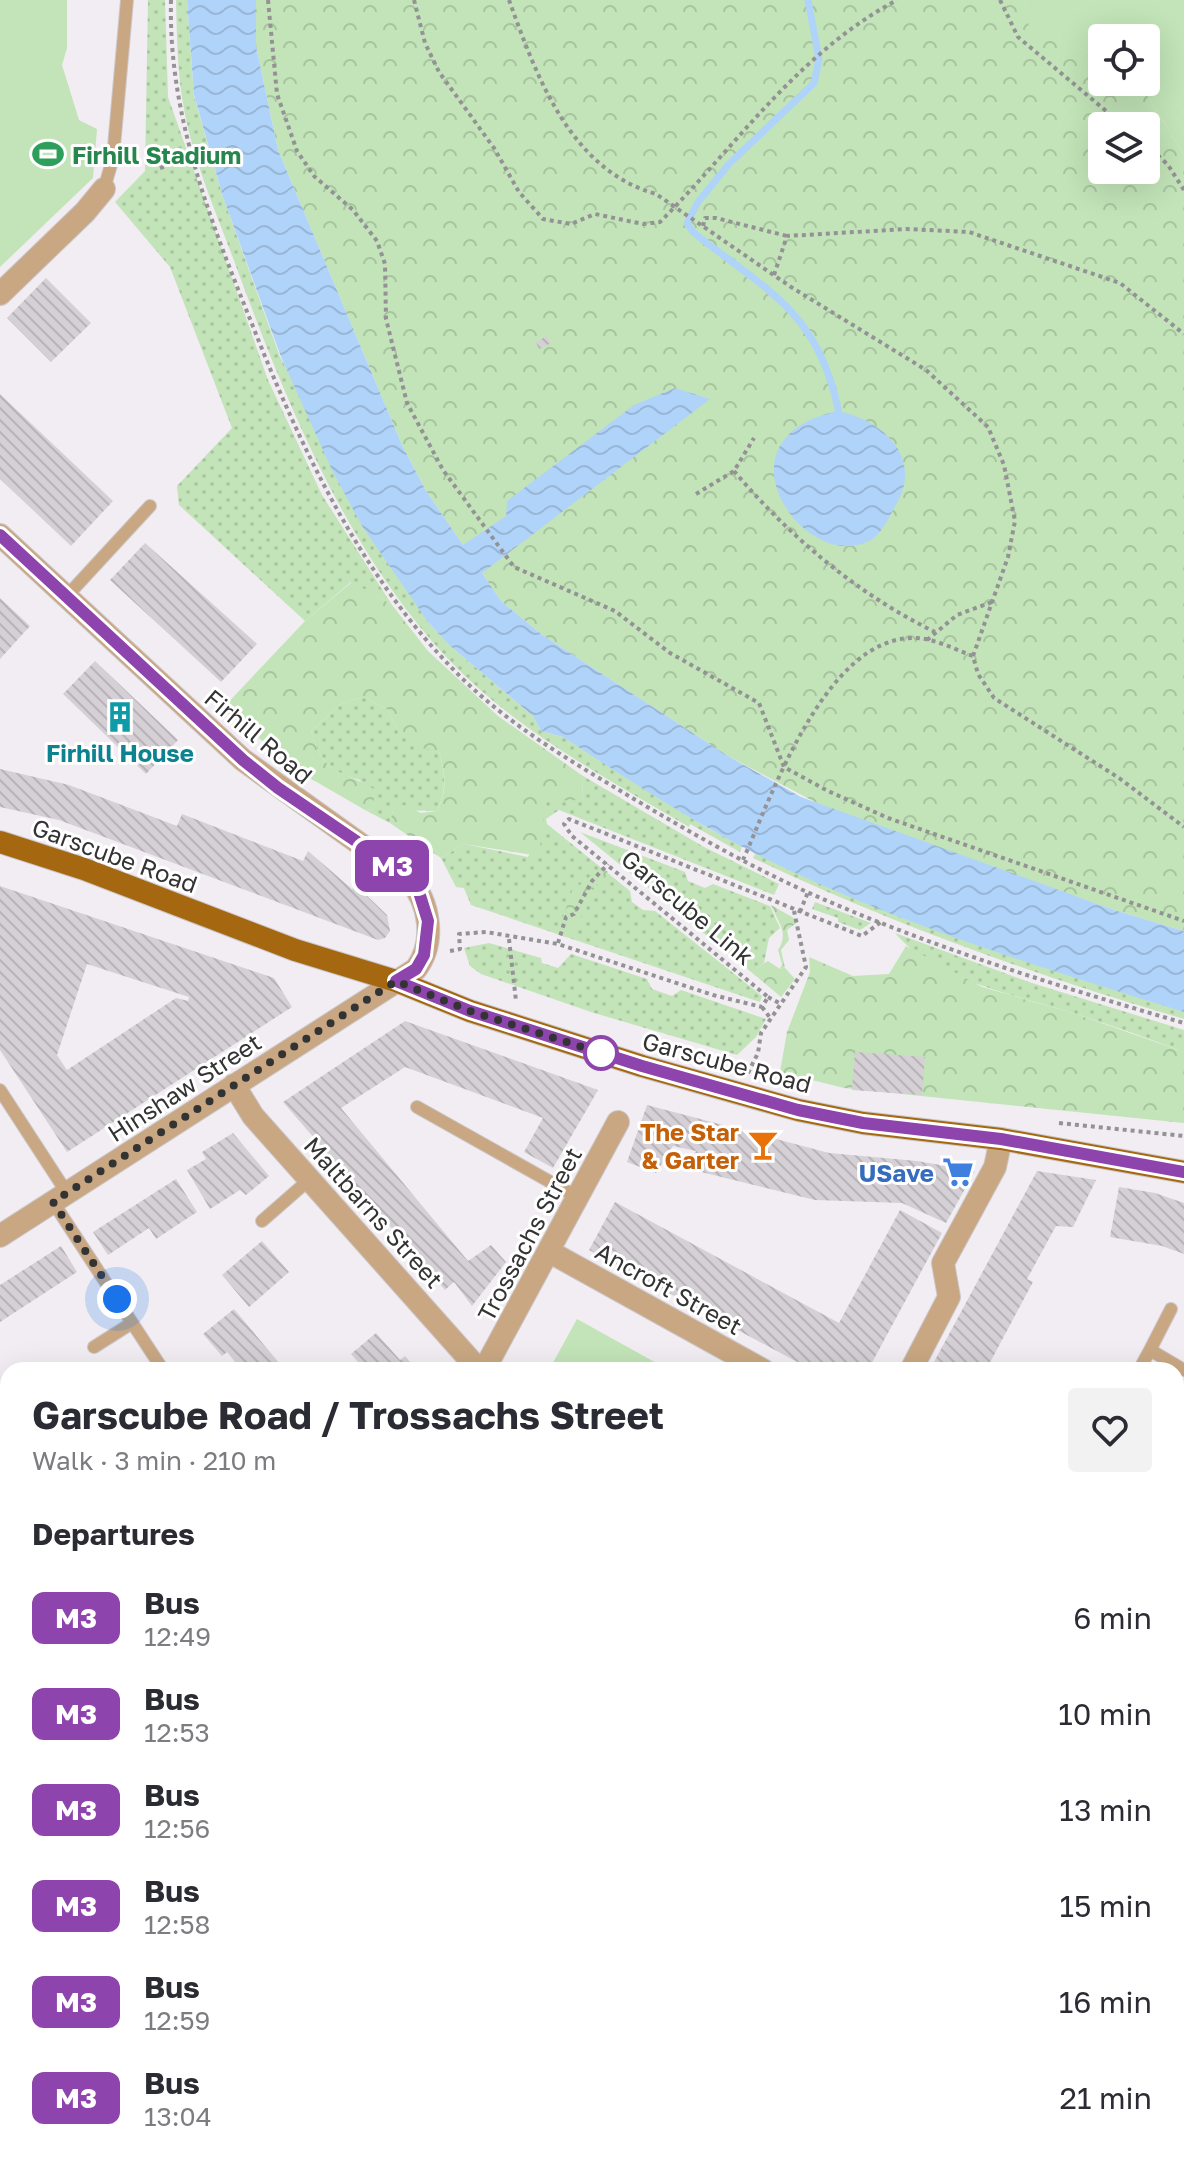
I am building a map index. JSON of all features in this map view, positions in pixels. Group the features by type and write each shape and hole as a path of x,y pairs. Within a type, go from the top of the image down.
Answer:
{"main road":[{"name":"Garscube Road","path":"0,842 84,869 295,950 396,981 470,1011 628,1062 798,1110 863,1123 1001,1139 1184,1172"}],"street":[{"path":"0,294 85,212 104,189"},
{"name":"Firhill Road","path":"0,535 243,760 409,879 418,889 426,909 424,955"},
{"path":"396,981 416,969 424,955"},
{"name":"Hinshaw Street","path":"0,1236 396,981"},
{"name":"Maltbarns Street","path":"234,1085 253,1116 475,1362"},
{"name":"Trossachs Street","path":"487,1362 550,1252 618,1122"},
{"path":"915,1362 949,1297 943,1263 995,1167 1001,1139"},
{"name":"Ancroft Street","path":"550,1252 749,1362"}],"lane":[{"path":"104,189 113,158 127,0"},
{"path":"66,597 150,506"},
{"path":"0,1090 132,1323 158,1362"},
{"path":"417,1107 579,1198"},
{"path":"262,1221 310,1179"},
{"path":"1143,1362 1171,1309"},
{"path":"94,1347 132,1323"},
{"path":"1150,1350 1170,1362"}],"path":[{"path":"171,0 175,84 193,157 221,247 295,423 353,536 406,616 451,668 525,730 642,804 808,892 989,961 1184,1023"},
{"path":"268,0 277,94 297,151 314,176 353,210 382,251 386,319 407,403 470,511 514,567 615,611 670,653 759,703 784,767 888,818 1184,921"},
{"path":"414,0 425,43 439,72 487,137 519,192 543,219 571,224 595,214 643,224 660,222 769,101 810,61 897,0"},
{"path":"509,0 556,113 577,140 609,170 636,189 656,194 774,275 926,370 988,427 1010,484 1015,521 1008,557 973,656 985,689 994,698 1119,778 1184,827"},
{"path":"1000,0 1018,37 1107,112"},
{"path":"160,168 193,157"},
{"path":"1160,157 1184,190"},
{"path":"703,226 705,218 716,218 787,236 907,229 969,232 1120,283 1184,334"},
{"path":"774,275 787,236"},
{"path":"696,494 734,471 754,438"},
{"path":"734,471 771,515 858,587 894,612 935,632"},
{"path":"927,640 957,615 992,602"},
{"path":"743,860 781,773 813,713 858,661 886,643 915,638 973,656"},
{"name":"Garscube Link","path":"781,1004 768,997 572,836 564,824 569,819 862,936 881,922"},
{"path":"558,944 566,917 574,914 592,881 608,864"},
{"path":"748,1071 758,1053 761,1033 806,967 797,911 808,892"},
{"name":"Garscube Link","path":"424,955 460,949 459,934 486,932 509,939 558,944 713,995 762,1007"},
{"path":"509,939 516,1004"},
{"path":"768,997 762,1007 771,1019"}],"green space":[{"name":"Firhill Stadium","path":"0,0 67,0 67,48 62,65 79,120 97,129 93,178 0,267"},
{"path":"148,0 165,0 168,97 268,380 322,495 392,605 351,582 305,621 179,505 177,486 232,428 170,267 115,202 145,171"},
{"path":"176,0 187,0 194,96 223,197 280,357 428,622 448,644 533,716 541,731 563,737 709,829 742,846 740,852 690,824 689,827 595,771 504,710 450,661 413,618 379,571 349,522 297,419 205,184 188,128 182,95"},
{"path":"256,0 1025,0 1030,27 1088,52 1088,96 1148,96 1157,112 1088,112 1088,184 1160,184 1160,116 1184,155 1184,931 1114,910 832,811 728,756 541,634 501,601 426,491 402,445 278,150 256,46"},
{"path":"1025,0 1184,0 1184,155 1148,96 1160,96 1160,24 1088,24 1088,52 1029,27"},
{"path":"352,582 392,605 428,651 498,716 583,776 582,800 546,801 539,856 464,844 441,858 390,823 393,810 404,805 421,813 437,811 444,789 443,767 439,751 414,747 399,732 387,709 363,697 341,704 311,731 327,764 374,789 374,809 365,810 308,777 222,709 305,621"},
{"path":"363,697 387,709 399,732 439,751 444,781 437,811 393,810 390,823 365,810 374,809 360,780 333,769 322,758 311,731 341,704"},
{"path":"583,776 704,847 779,884 774,895 559,810 546,819 547,824 630,891 632,902 643,910 655,911 762,996 760,1002 471,905 464,888 456,887 441,858 464,844 528,857 540,832 546,800 582,800"},
{"path":"580,832 685,872 688,881 705,888 713,884 770,906 780,928 769,938 764,963 756,968 756,976"},
{"path":"755,854 1184,1012 1184,1019 1020,967 912,927 753,858"},
{"path":"602,867 608,872 592,891 585,912 565,937 557,934 572,891"},
{"path":"815,902 871,923 860,930 838,922 838,918 812,909"},
{"path":"771,905 799,921 787,930 789,940 781,950 785,968 795,979 781,997 756,976 756,968 768,961 780,969 782,964 778,950 783,933"},
{"path":"895,933 1032,983 1184,1030 1184,1052 956,975 912,950"},
{"path":"489,943 541,958 542,963 558,968 571,954 647,979 652,989 672,996 681,990 766,1019 756,1037 737,1055 591,1012 481,974 470,966 464,948"},
{"path":"906,946 982,987 1076,1014 1184,1052 1184,1123 844,1088 780,1072 787,1032 810,972 809,957 853,976 889,974"},
{"path":"577,1319 655,1362 553,1362"}],"water":[{"path":"187,0 256,0 256,46 278,150 402,445 426,491 463,545 506,516 507,501 634,405 675,388 710,399 482,573 501,601 541,634 728,756 801,797 1114,910 1184,931 1184,1012 913,922 756,854 682,813 563,737 541,731 533,716 448,644 428,622 362,526 332,470 281,357 223,197 194,95"},
{"path":"838,411 869,422 882,431 901,455 905,469 898,501 882,529 869,541 844,546 819,538 797,521 781,498 774,473 779,447 800,426"}],"building":[{"path":"46,278 91,323 51,362 7,318"},
{"path":"547,336 551,343 539,349 536,342"},
{"path":"0,394 113,501 71,546 0,479"},
{"path":"145,543 257,644 221,682 110,580"},
{"path":"0,598 30,626 0,659"},
{"name":"Firhill House","path":"95,661 178,740 146,774 63,694"},
{"path":"0,769 69,785 177,826 182,814 303,861 308,851 352,889 356,885 387,915 390,931 385,938 378,940 59,820 0,807"},
{"path":"0,886 274,978 292,1007 67,1152 0,1050","holes":["87,964 189,997 188,1001 176,998 67,1070 57,1055"]},
{"path":"405,1021 598,1090 553,1168 524,1152 543,1118 405,1067 341,1108 468,1261 491,1245 506,1262 472,1306 454,1282 445,1290 283,1102"},
{"path":"855,1052 925,1057 922,1095 852,1090"},
{"path":"647,1105 829,1153 917,1161 975,1171 946,1223 902,1203 815,1200 689,1169 696,1151 673,1146 656,1173 627,1162"},
{"path":"233,1133 269,1176 246,1195 240,1190 210,1209 187,1170 206,1159 202,1152"},
{"path":"1037,1171 1096,1180 1073,1227 1056,1226 1027,1279 1033,1282 990,1362 934,1362"},
{"path":"176,1179 197,1212 156,1239 149,1228 108,1255 93,1232"},
{"path":"1119,1187 1155,1193 1184,1203 1184,1254 1162,1246 1110,1237"},
{"path":"615,1202 839,1323 900,1210 942,1233 872,1362 797,1362 589,1250"},
{"path":"262,1241 289,1272 249,1307 222,1275"},
{"path":"61,1246 77,1272 0,1322 0,1285"},
{"path":"234,1309 278,1362 235,1362 227,1352 222,1356 203,1334"},
{"path":"376,1333 400,1360 405,1356 410,1362 358,1362 351,1354"}],"waterway":[{"path":"808,0 819,59 814,83 729,164 698,202 687,223 694,233 769,291 806,330 820,354 840,419"}],"bus line":[{"name":"M3","path":"0,535 243,760 278,788 397,869 418,889 428,921 424,955 416,969 396,981 470,1011 642,1066 798,1110 863,1123 1001,1139 1184,1172"}],"place":[{"name":"Firhill Stadium","path":"48,154"},
{"name":"Firhill House","path":"120,717"},
{"name":"The Star & Garter","path":"763,1145"},
{"name":"USave","path":"958,1172"}],"route":[{"path":"117,1299 53,1202 396,981 470,1011 613,1057 601,1053"}]}
